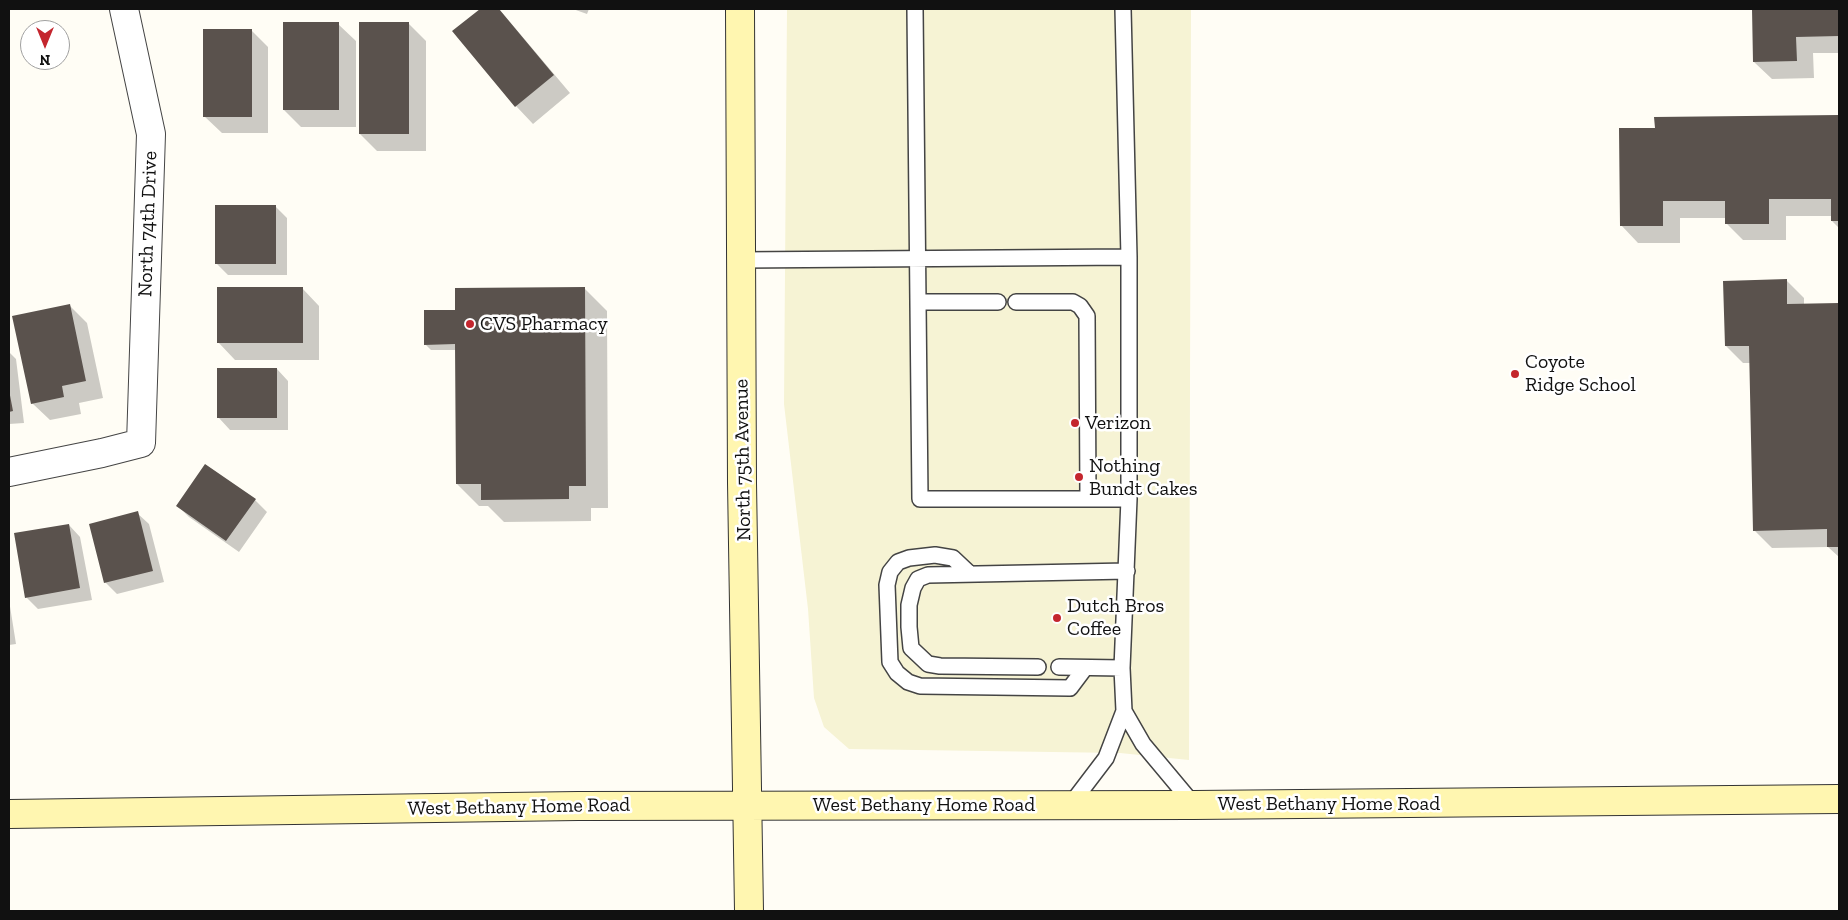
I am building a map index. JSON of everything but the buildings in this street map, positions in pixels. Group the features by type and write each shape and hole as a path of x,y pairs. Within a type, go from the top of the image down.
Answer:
{"main road":[{"name":"North 75th Avenue","path":"740,9 748,911"},
{"name":"West Bethany Home Road","path":"9,814 578,806 1194,805 1839,799"}],"street":[{"name":"North 74th Drive","path":"9,472 141,443 151,134 124,9"}],"lane":[{"path":"915,9 920,500 1129,500"},
{"path":"1071,804 1106,758 1124,711 1122,668 1129,500 1129,257 1123,9"},
{"path":"741,260 1129,257"},
{"path":"918,302 998,302"},
{"path":"1016,302 1073,302 1080,306 1087,316 1088,499"},
{"path":"970,574 953,558 934,555 909,558 898,562 890,572 887,585 890,662 897,673 908,682 920,686 1070,688 1085,668"},
{"path":"1038,667 940,666 928,664 911,648 909,605 913,588 918,580 928,575 1126,571"},
{"path":"1059,667 1122,668"},
{"path":"1124,711 1143,744 1194,805"}],"shaded area":[{"path":"787,9 1191,9 1189,760 1120,753 849,749 824,727 814,698 808,609 784,404"}],"place":[{"name":"CVS Pharmacy","path":"470,324"},
{"name":"Coyote Ridge School","path":"1515,374"},
{"name":"Verizon","path":"1075,423"},
{"name":"Nothing Bundt Cakes","path":"1079,477"},
{"name":"Dutch Bros Coffee","path":"1057,618"}]}
